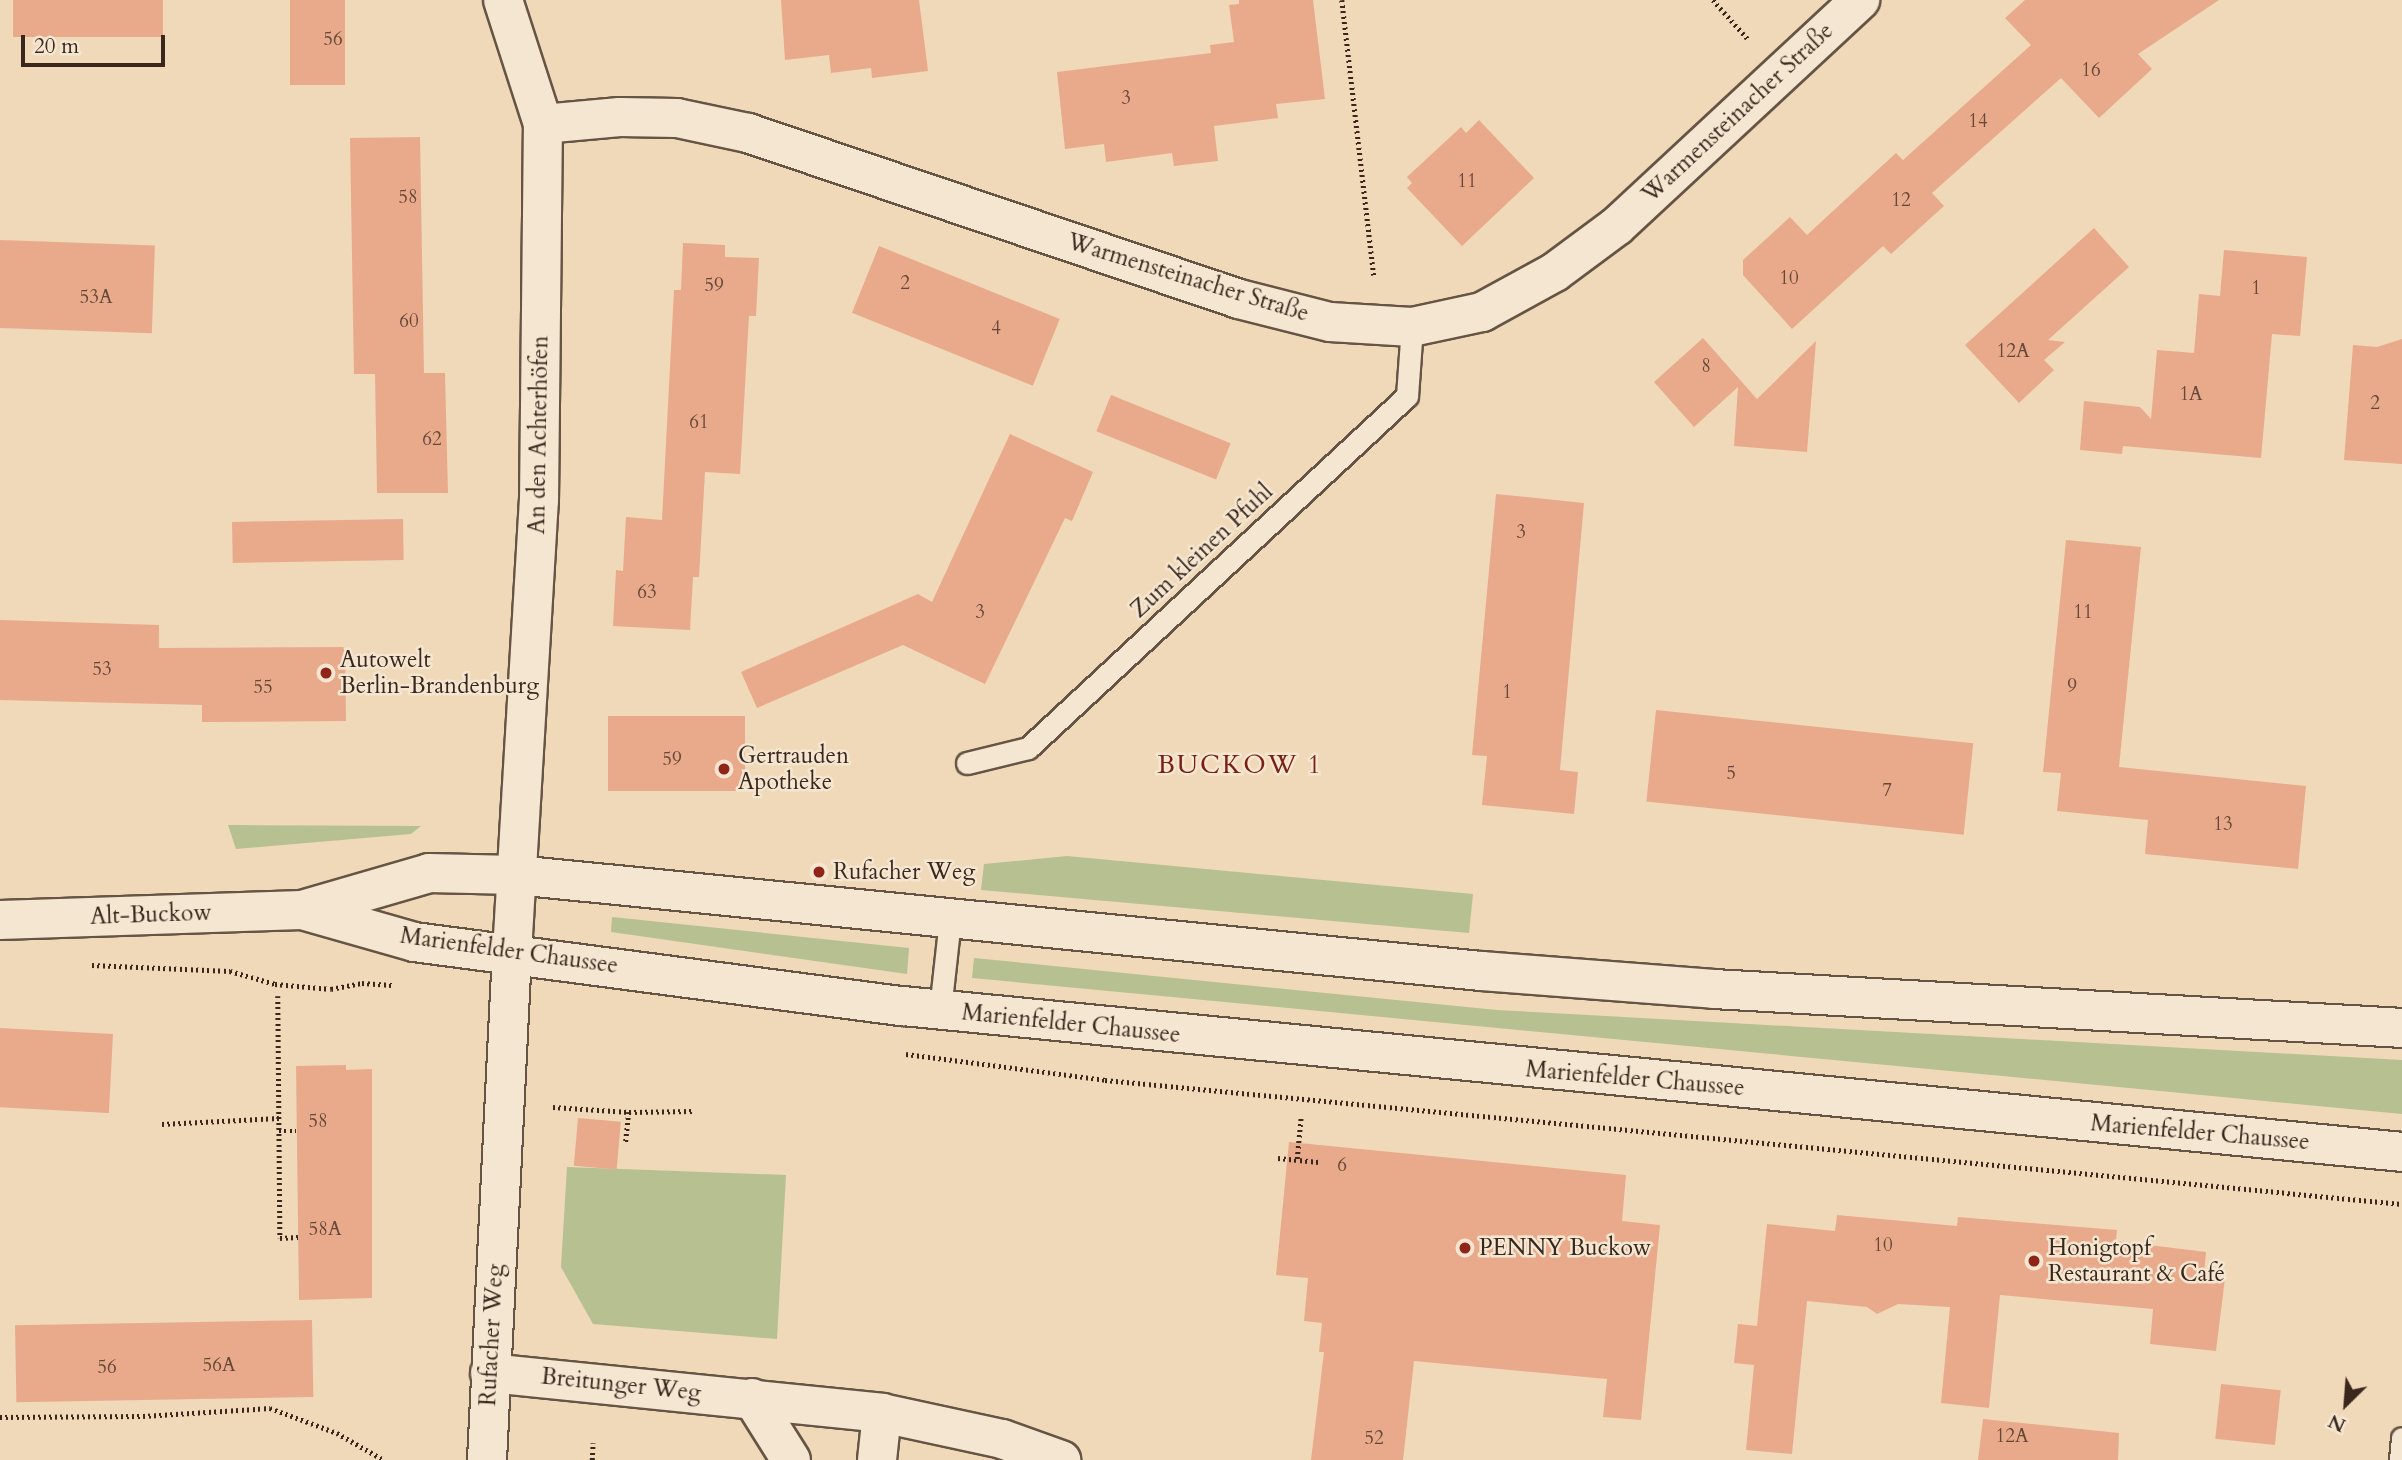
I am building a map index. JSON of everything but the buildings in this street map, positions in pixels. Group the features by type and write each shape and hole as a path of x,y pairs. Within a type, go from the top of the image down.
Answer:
{"main road":[{"name":"An den Achterhöfen","path":"503,0 543,124 539,501 516,875"},
{"name":"Warmensteinacher Straße","path":"543,124 621,117 677,118 748,133 1239,299 1329,322 1412,327 1482,312 1555,272 1617,226 1860,0"},
{"path":"302,910 429,873 516,875 950,919 1714,989 2402,1028"},
{"name":"Rufacher Weg","path":"487,1460 516,875"},
{"name":"Alt-Buckow","path":"0,920 302,910"},
{"name":"Marienfelder Chaussee","path":"302,910 414,942 940,1010 2402,1152"},
{"name":"Breitunger Weg","path":"490,1373 882,1413 1002,1439 1061,1460"},
{"path":"752,1398 791,1460"},
{"path":"877,1460 882,1413"}],"lane":[{"name":"Zum kleinen Pfuhl","path":"967,763 1028,748 1407,396 1412,327"},
{"path":"940,1010 950,919"},
{"path":"2400,1460 2402,1438"}],"path":[{"path":"1342,0 1374,275"},
{"path":"1713,0 1748,38"},
{"path":"81,965 230,971 275,984 331,989 362,983 399,986"},
{"path":"278,996 280,1238 298,1237"},
{"path":"901,1054 1132,1083 2402,1204"},
{"path":"553,1107 629,1112 694,1111"},
{"path":"626,1142 629,1112"},
{"path":"1297,1160 1301,1116"},
{"path":"162,1124 279,1118"},
{"path":"279,1131 296,1131"},
{"path":"1278,1158 1319,1162"},
{"path":"0,1417 142,1416 270,1408 337,1433 384,1460"},
{"path":"592,1460 593,1443"}],"green space":[{"path":"228,825 421,826 411,834 236,849"},
{"path":"1067,856 1473,894 1469,933 981,890 984,864"},
{"path":"612,917 909,948 907,974 611,932"},
{"path":"974,958 1497,1010 2402,1060 2402,1114 972,978"},
{"path":"567,1167 786,1175 777,1339 593,1324 561,1267"}],"place":[{"name":"Autowelt Berlin-Brandenburg","path":"326,673"},
{"name":"Gertrauden Apotheke","path":"724,769"},
{"name":"Rufacher Weg","path":"819,872"},
{"name":"PENNY Buckow","path":"1465,1248"},
{"name":"Honigtopf Restaurant & Café","path":"2034,1261"}],"district":[{"name":"BUCKOW 1","path":"1240,765"}]}
